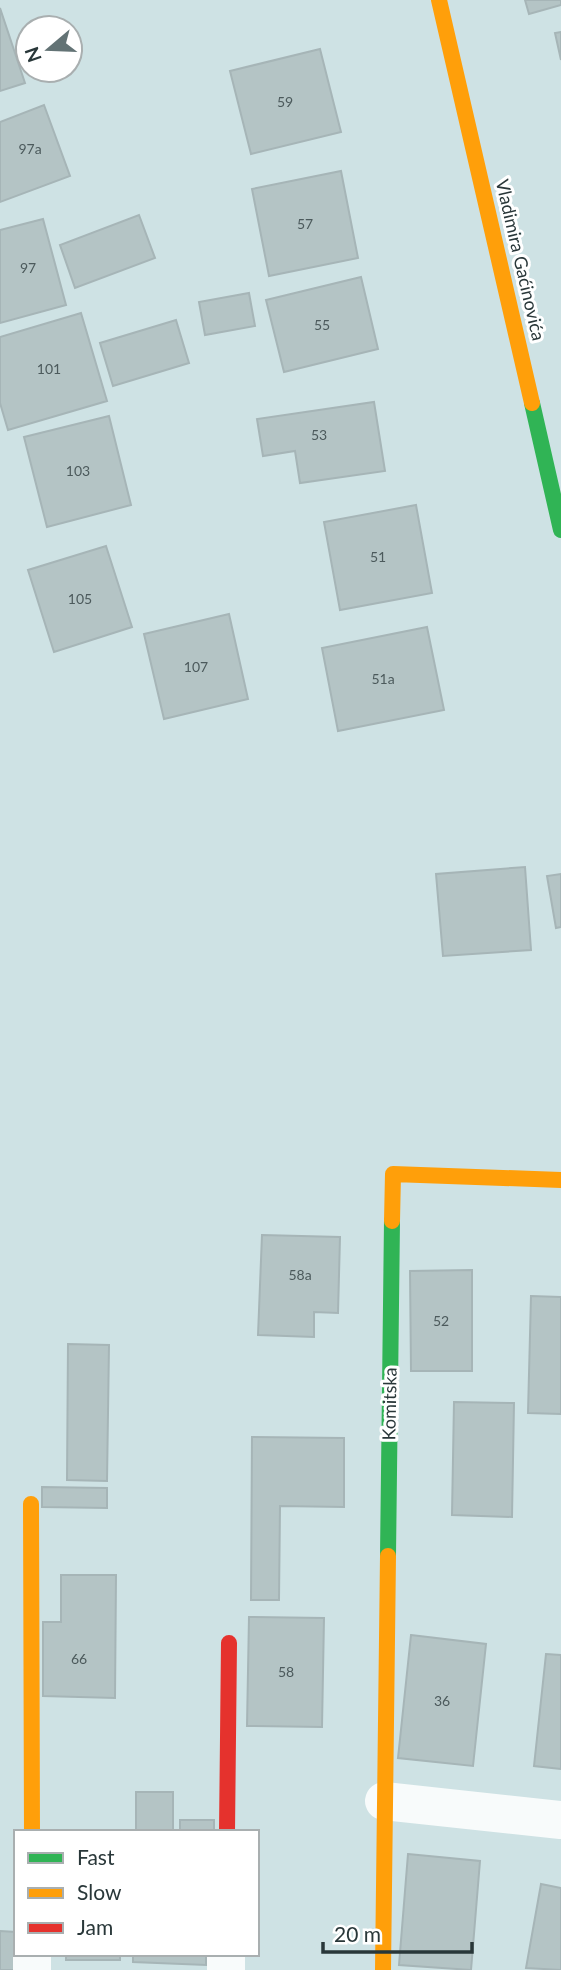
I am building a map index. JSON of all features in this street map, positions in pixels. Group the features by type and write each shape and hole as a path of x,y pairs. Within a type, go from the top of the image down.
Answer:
{"street":[{"name":"Vladimira Gaćinovića","path":"439,0 561,530"},
{"name":"Komitska","path":"383,1970 393,1174 561,1180"},
{"path":"31,1504 32,1830"},
{"path":"227,1830 229,1643"},
{"path":"384,1801 561,1820"}],"building":[{"path":"525,0 561,0 561,5 529,14"},
{"path":"0,8 14,50 14,84 22,84 0,91"},
{"path":"561,32 561,60 555,33"},
{"path":"320,49 341,132 251,154 230,71"},
{"path":"44,105 70,176 0,202 0,122"},
{"path":"341,171 358,258 269,276 252,189"},
{"path":"139,215 155,258 75,288 60,245"},
{"path":"43,219 66,305 0,323 0,230"},
{"path":"361,277 378,349 284,372 266,300"},
{"path":"249,293 255,326 205,335 199,302"},
{"path":"81,313 107,401 8,430 0,403 0,337"},
{"path":"176,320 189,363 113,386 100,343"},
{"path":"374,402 385,471 300,483 295,451 263,456 257,419"},
{"path":"109,416 131,505 47,527 24,437"},
{"path":"416,505 432,593 340,610 324,522"},
{"path":"106,546 132,627 54,652 28,570"},
{"path":"229,614 248,699 164,719 144,634"},
{"path":"427,627 444,710 338,731 322,648"},
{"path":"525,867 531,950 443,956 436,874"},
{"path":"561,874 561,927 556,928 547,876"},
{"path":"262,1235 340,1237 338,1313 314,1312 314,1337 258,1335"},
{"path":"472,1270 472,1371 411,1371 410,1271"},
{"path":"531,1296 561,1297 561,1414 528,1413"},
{"path":"68,1344 109,1345 107,1481 67,1480"},
{"path":"454,1402 514,1403 512,1517 452,1515"},
{"path":"252,1437 344,1438 344,1507 280,1506 279,1600 251,1600"},
{"path":"42,1487 107,1488 107,1508 42,1507"},
{"path":"61,1575 116,1575 115,1698 43,1696 43,1622 61,1622"},
{"path":"249,1617 324,1618 322,1727 247,1726"},
{"path":"411,1635 486,1644 473,1766 398,1758"},
{"path":"546,1654 561,1655 561,1769 534,1766"},
{"path":"136,1792 173,1792 173,1830 136,1830"},
{"path":"180,1820 214,1820 214,1830 180,1830"},
{"path":"408,1854 480,1861 471,1970 399,1965"},
{"path":"541,1884 561,1888 561,1970 526,1968"},
{"path":"0,1931 14,1932 17,1970 0,1970"},
{"path":"66,1956 120,1956 120,1960 66,1960"},
{"path":"133,1956 206,1956 206,1965 133,1962"}],"traffic: fast":[{"path":"532,403 561,530"},
{"path":"388,1556 392,1221"}],"traffic: slow":[{"path":"439,0 532,403"},
{"path":"392,1221 393,1174 561,1180"},
{"path":"31,1504 32,1830"},
{"path":"383,1970 388,1556"}],"traffic: jam":[{"path":"227,1830 229,1643"}]}
